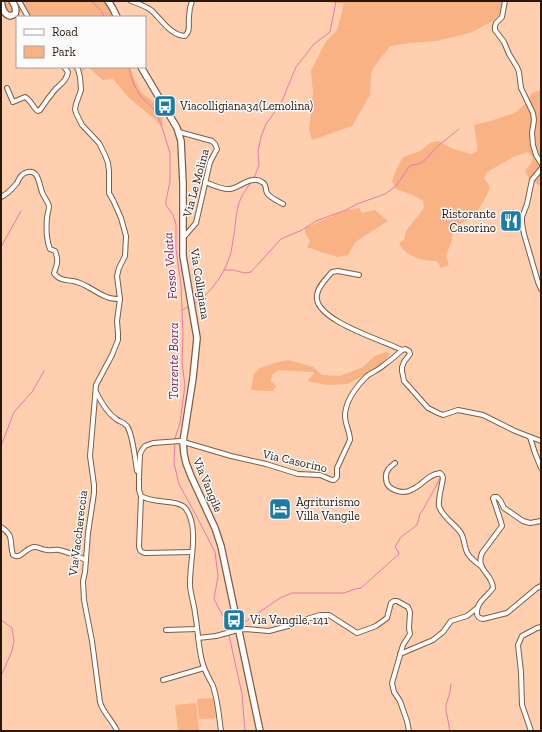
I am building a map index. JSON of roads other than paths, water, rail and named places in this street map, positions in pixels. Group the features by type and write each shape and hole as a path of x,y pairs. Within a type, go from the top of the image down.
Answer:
{"street":[{"path":"1,1 4,12 8,16 15,14 16,8 12,1"},
{"path":"19,1 27,16"},
{"path":"108,1 116,16"},
{"path":"131,1 150,9 171,30 182,36 188,34 192,1"},
{"path":"505,1 502,17 494,26 519,72 521,88 534,120 532,133 534,151 541,163"},
{"path":"7,88 13,102 27,98 38,111 55,89 66,78 68,72 65,68"},
{"name":"Via Vacchereccia","path":"77,68 80,77 81,90 75,108 76,113 82,125 99,143 105,155 109,171 109,193 125,232 126,242 125,256 117,276 120,299 117,320 118,340 96,385 90,456 94,493 83,584 84,600 92,641 101,707 114,724 117,731"},
{"name":"Via Colligiana","path":"142,68 175,123 182,141 182,238 184,264 197,335 197,344 182,441"},
{"name":"Via Le Molina","path":"179,132 212,141 217,149 210,162 196,224 182,238"},
{"path":"541,170 532,180 527,204 522,217 522,223 541,289"},
{"path":"1,197 8,193 24,174 29,172 34,173 38,177 42,192 48,202 49,208 46,233 50,249 55,251 57,255 58,265 54,273 56,276 61,279 87,285 106,297 120,299"},
{"path":"206,182 222,188 230,189 249,181 262,181 265,184 267,192 270,196 283,204"},
{"path":"359,275 338,271 332,272 318,292 316,298 318,305 340,323 402,350 408,350 410,354 402,364 404,381 428,408 443,415 458,410 484,414 515,431 541,441"},
{"name":"Via Casorino","path":"182,441 298,474 320,475 334,480 337,477 338,468 350,440 345,413 352,394 368,375 390,361 402,350"},
{"path":"96,392 100,401 117,420 124,423 129,430 132,437 139,477"},
{"path":"530,437 541,468"},
{"path":"182,441 153,443 145,446 140,454 139,490 141,496 139,547 140,551 145,553 192,552"},
{"name":"Via Vangile","path":"182,441 186,463 215,528 221,546 260,731"},
{"path":"395,463 387,470 386,477 387,483 392,489 398,491 404,492 413,490 428,477 440,473 442,475 443,478 439,507 461,533 468,556 482,567 493,582 494,588 483,599 477,608 467,616 451,621 443,632 433,640 400,654"},
{"path":"141,496 150,500 178,503 183,505 189,513 193,527 190,584 200,655 214,692 221,731"},
{"path":"482,567 480,562 482,552 502,526 494,497 497,497 500,500 504,508 523,521 530,523 541,521"},
{"path":"1,527 10,535 13,555 19,556 30,548 36,547 67,552 86,560"},
{"path":"477,608 477,616 483,619 507,612 541,586"},
{"path":"198,638 216,636 230,631 246,629 269,631 320,615 329,615 357,633 376,626 387,618 391,603 397,601 408,607 410,612 410,634 403,645 392,682 394,692 400,701 409,731"},
{"path":"531,731 522,705 521,672 518,646 522,636 541,627"},
{"path":"166,630 197,629"},
{"path":"163,680 204,668"}],"waterway":[{"name":"Fosso Volata","path":"91,1 101,10 104,16"},
{"name":"Torrente Borra","path":"254,178 259,165 258,151 266,124 282,101 296,67 314,44 330,32 336,1"},
{"name":"Fosso Volata","path":"128,68 134,85 141,97 156,111 170,153 170,181 166,205 173,215 176,224 176,249 181,285 182,310"},
{"path":"224,270 233,270 245,273 251,272 281,239 302,230 316,221 385,194 396,186 409,167 419,164 425,160 439,145 459,129"},
{"name":"Torrente Borra","path":"194,304 210,291 226,267 230,256 239,203 251,182"},
{"path":"1,247 21,211"},
{"name":"Torrente Borra","path":"175,439 180,423 185,385 182,363 182,310 190,306"},
{"path":"1,446 14,412 32,392 44,371"},
{"name":"Torrente Borra","path":"175,442 174,463 179,484 215,552 218,576 214,599 225,620 228,631"},
{"path":"239,625 280,598 292,593 344,593 361,588 399,554 395,547 401,537 417,525 420,514 440,478"},
{"path":"1,620 12,628 14,641 12,651 1,676"},
{"path":"228,630 236,626"},
{"name":"Torrente Borra","path":"229,635 242,694 245,731"},
{"path":"450,731 446,705 451,684"}],"place":[{"name":"Viacolligiana34(Lemolina)","path":"165,106"},
{"name":"Ristorante Casorino","path":"511,221"},
{"name":"Agriturismo Villa Vangile","path":"280,509"},
{"name":"Via Vangile, 141","path":"234,620"}]}
